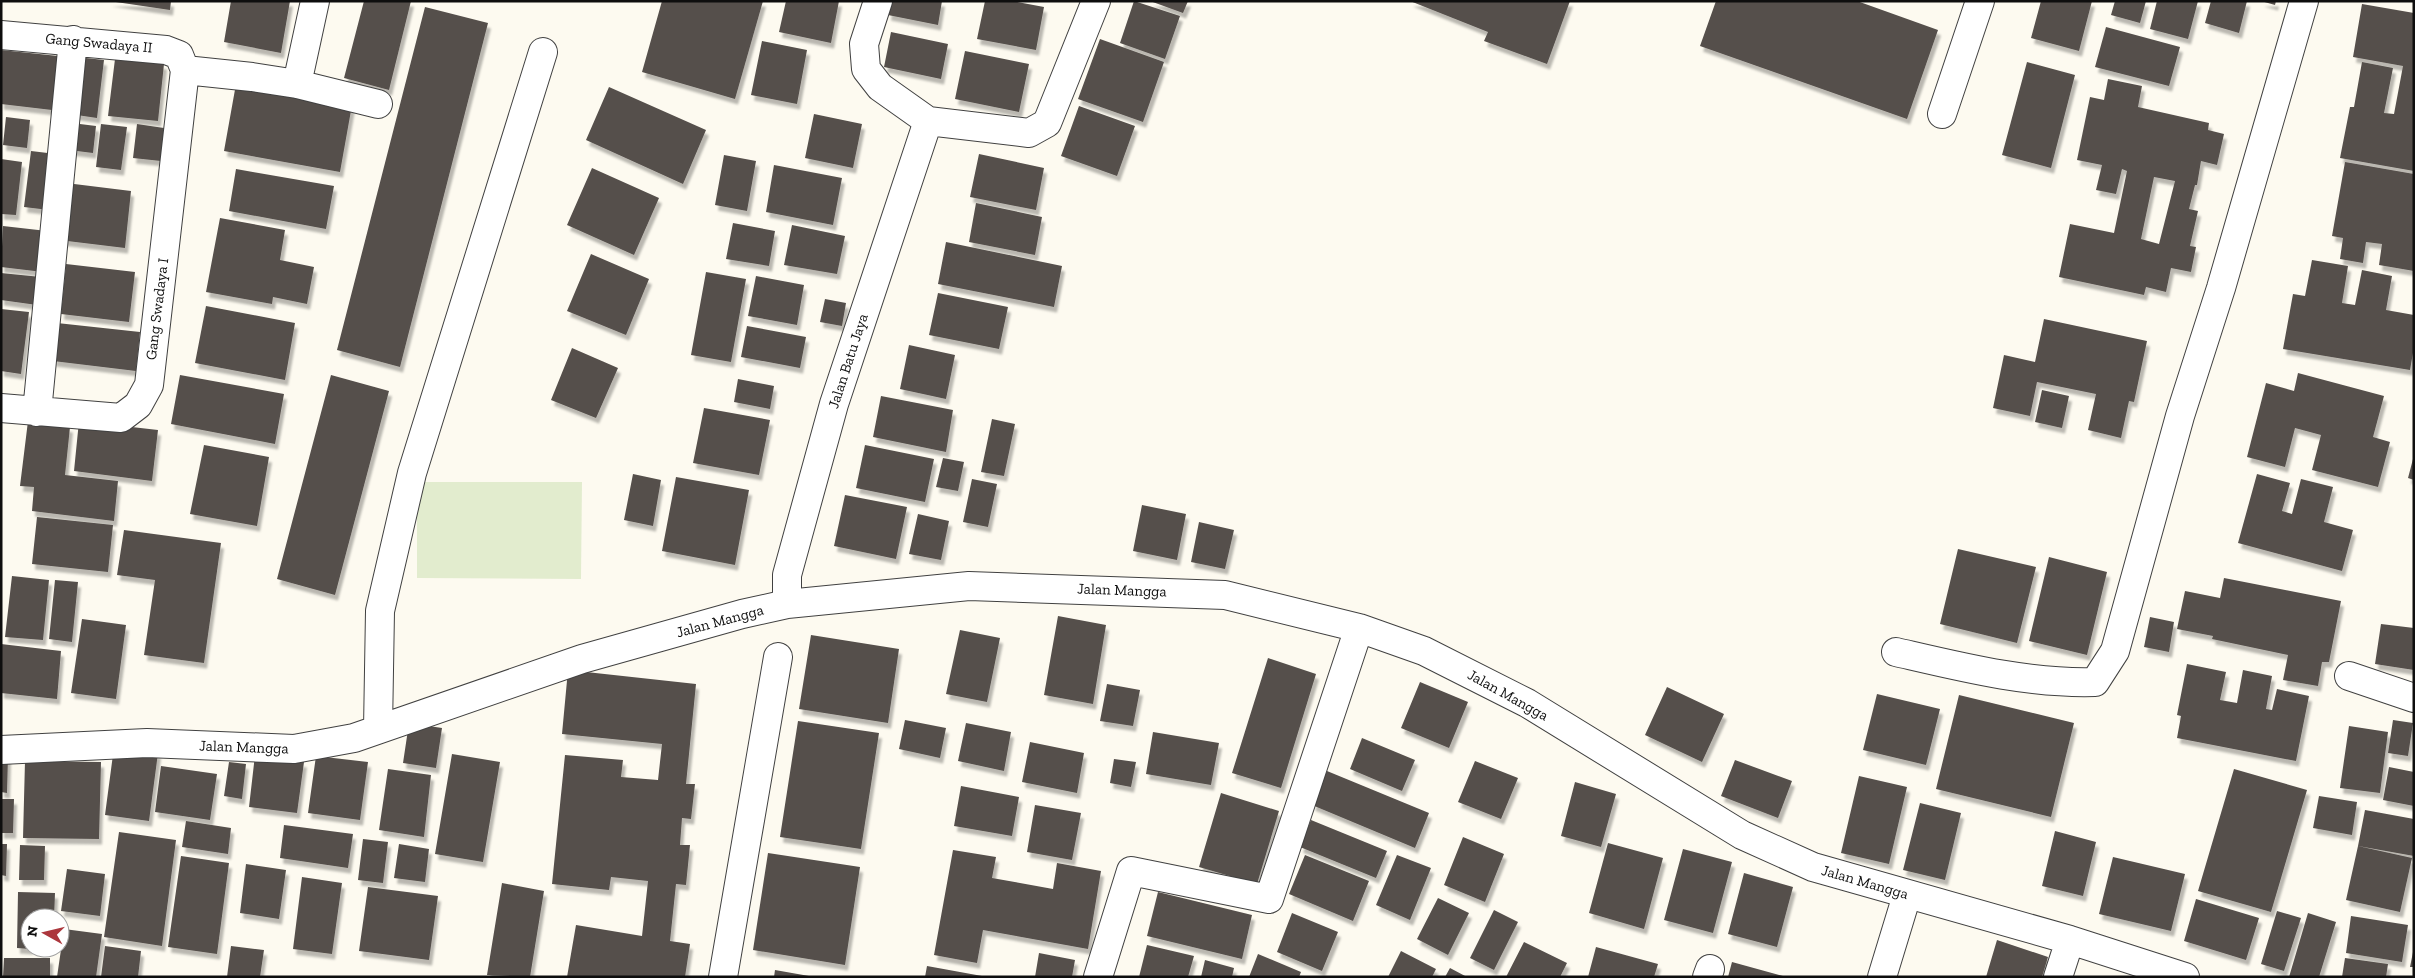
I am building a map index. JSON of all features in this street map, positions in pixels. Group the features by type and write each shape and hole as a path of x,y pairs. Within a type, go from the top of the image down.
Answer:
{"street":[{"path":"297,84 315,1"},
{"path":"878,1 864,44 866,69 880,87 928,121 1029,133 1047,122 1096,1"},
{"path":"1942,114 1980,1"},
{"path":"1896,652 1976,670 2064,683 2095,682 2115,651 2180,416 2221,288 2304,1"},
{"name":"Gang Swadaya II","path":"1,35 73,40 166,50 179,56 185,70"},
{"path":"37,412 73,40"},
{"path":"378,729 380,611 412,473 543,52"},
{"path":"185,70 297,84 378,104"},
{"name":"Gang Swadaya I","path":"1,408 121,418 138,405 149,385 185,70"},
{"name":"Jalan Batu Jaya","path":"787,604 787,576 834,404 928,121"},
{"name":"Jalan Mangga","path":"1,750 146,743 294,749 354,738 582,659 742,614 787,604 968,586 1120,589 1225,594 1359,628 1424,651 1484,680 1527,704 1742,835 1813,867 2070,940 2184,977"},
{"path":"1098,977 1132,871 1269,899 1359,628"},
{"path":"723,977 778,657"},
{"path":"2349,676 2414,698"},
{"path":"1882,977 1908,895"},
{"path":"2058,977 2070,940"}],"green space":[{"path":"417,482 582,482 581,579 417,578"}],"building":[{"path":"109,1 171,1 170,10"},
{"path":"231,1 290,1 281,53 224,42"},
{"path":"364,1 411,1 389,90 344,78"},
{"path":"662,1 763,1 735,99 642,72"},
{"path":"786,1 839,1 831,43 779,32"},
{"path":"890,1 942,1 938,25 888,15"},
{"path":"985,1 1012,1 1044,7 1036,50 977,39"},
{"path":"1134,1 1180,16 1165,59 1120,43"},
{"path":"1150,1 1188,1 1183,13"},
{"path":"1410,1 1570,1 1547,64 1484,41 1488,32"},
{"path":"1716,1 1857,1 1938,30 1907,119 1700,46"},
{"path":"2041,1 2092,1 2079,51 2031,38"},
{"path":"2115,1 2146,1 2140,23 2111,15"},
{"path":"2157,1 2198,1 2188,39 2150,29"},
{"path":"2211,1 2247,1 2239,33 2205,23"},
{"path":"2261,1 2276,1 2275,5"},
{"path":"2362,4 2414,13 2414,171 2340,158 2350,107 2354,107 2362,62 2393,68 2384,113 2394,114 2403,66 2353,57"},
{"path":"425,7 488,23 400,367 337,350"},
{"path":"2106,27 2180,47 2169,86 2095,67"},
{"path":"891,32 948,44 941,79 884,67"},
{"path":"1100,39 1164,62 1143,122 1078,99"},
{"path":"762,41 807,50 797,104 751,95"},
{"path":"1,50 58,56 52,110 1,104"},
{"path":"965,51 1029,64 1019,112 955,99"},
{"path":"77,57 104,60 97,118 70,114"},
{"path":"115,59 164,64 158,121 108,116"},
{"path":"2027,62 2075,75 2051,168 2002,155"},
{"path":"2108,79 2142,86 2138,107 2209,123 2208,130 2224,134 2217,165 2201,161 2197,185 2195,185 2189,209 2198,211 2190,246 2196,247 2191,272 2171,268 2166,292 2146,287 2144,295 2059,277 2070,224 2114,233 2127,171 2122,169 2116,194 2096,190 2102,165 2077,160 2090,97 2104,100","holes":["2154,177 2175,181 2159,244 2141,239"]},
{"path":"236,84 352,105 340,172 224,151"},
{"path":"609,87 706,130 683,184 586,140"},
{"path":"1079,106 1135,126 1117,176 1061,156"},
{"path":"814,114 862,124 853,168 805,158"},
{"path":"6,117 30,120 27,148 3,145"},
{"path":"72,123 96,126 93,153 69,150"},
{"path":"101,124 127,127 121,170 96,167"},
{"path":"137,124 164,128 161,161 133,158"},
{"path":"31,151 56,154 49,210 24,207"},
{"path":"979,154 1044,168 1036,210 970,197"},
{"path":"724,155 756,161 747,211 715,205"},
{"path":"1,159 22,162 16,215 1,214"},
{"path":"2345,162 2414,174 2414,271 2379,265 2382,244 2366,242 2363,263 2340,259 2343,238 2332,236"},
{"path":"774,165 842,178 833,225 766,212"},
{"path":"592,168 659,198 634,255 567,225"},
{"path":"236,169 334,186 326,229 229,211"},
{"path":"66,183 131,191 125,248 59,240"},
{"path":"976,203 1042,217 1035,255 969,242"},
{"path":"220,218 285,230 280,260 314,267 307,304 273,297 272,304 206,292"},
{"path":"733,223 775,231 769,266 726,259"},
{"path":"792,225 845,236 837,274 784,265"},
{"path":"3,226 47,231 43,272 1,267"},
{"path":"946,242 1062,266 1054,307 938,284"},
{"path":"591,254 649,279 626,335 567,311"},
{"path":"2312,260 2348,266 2342,303 2355,305 2362,270 2392,276 2386,310 2414,315 2414,347 2410,370 2283,349 2293,294 2305,296"},
{"path":"66,264 135,272 129,322 61,314"},
{"path":"706,272 746,279 731,362 691,355"},
{"path":"1,273 41,277 37,305 1,300"},
{"path":"756,276 804,285 797,325 748,316"},
{"path":"938,293 1008,307 999,349 929,335"},
{"path":"825,299 846,303 842,326 820,322"},
{"path":"206,306 295,323 285,380 195,363"},
{"path":"1,309 29,312 21,374 1,371"},
{"path":"2044,319 2147,341 2134,402 2129,401 2121,438 2088,430 2096,394 2037,382 2030,416 1993,408 2004,355 2035,362"},
{"path":"57,323 140,332 136,371 53,361"},
{"path":"747,326 806,337 800,368 741,357"},
{"path":"909,345 955,355 946,399 900,389"},
{"path":"572,348 618,368 596,418 551,400"},
{"path":"2298,373 2384,396 2373,437 2390,442 2378,487 2312,470 2321,435 2295,428 2285,467 2247,457 2266,383 2294,391"},
{"path":"180,375 284,394 275,444 171,424"},
{"path":"331,375 389,391 335,595 277,579"},
{"path":"738,379 774,386 770,409 734,402"},
{"path":"2042,390 2069,396 2062,428 2035,422"},
{"path":"881,396 953,410 946,452 873,437"},
{"path":"704,408 770,420 759,475 693,463"},
{"path":"992,419 1015,424 1004,476 981,472"},
{"path":"28,421 70,427 65,475 118,481 114,521 32,511 34,487 20,486"},
{"path":"79,421 158,430 152,481 74,471"},
{"path":"204,445 269,457 257,526 190,514"},
{"path":"865,445 934,459 925,502 856,488"},
{"path":"943,458 964,462 958,491 936,487"},
{"path":"2414,459 2414,480 2408,478"},
{"path":"633,474 661,480 653,526 624,520"},
{"path":"2257,474 2290,483 2282,511 2292,514 2301,479 2333,487 2324,522 2353,530 2342,571 2238,543"},
{"path":"676,477 749,490 735,565 662,551"},
{"path":"972,479 997,484 988,527 963,522"},
{"path":"845,495 907,507 896,559 834,546"},
{"path":"1142,505 1186,514 1177,560 1133,551"},
{"path":"918,514 949,521 941,560 909,554"},
{"path":"37,517 113,525 108,572 32,564"},
{"path":"1199,522 1234,530 1225,569 1191,562"},
{"path":"124,530 221,543 204,663 144,655 155,580 117,575"},
{"path":"1958,549 2036,567 2017,643 1940,624"},
{"path":"2049,557 2107,572 2087,655 2029,641"},
{"path":"12,576 49,580 43,640 5,637"},
{"path":"2224,578 2341,601 2329,662 2322,662 2318,686 2283,680 2288,655 2212,639 2213,636 2177,629 2185,591 2220,598"},
{"path":"55,580 78,582 72,642 49,639"},
{"path":"1058,616 1106,625 1093,704 1044,695"},
{"path":"2150,617 2174,622 2169,652 2144,647"},
{"path":"82,619 126,625 116,699 71,693"},
{"path":"2381,624 2414,628 2414,670 2375,664"},
{"path":"960,630 1000,638 987,702 946,694"},
{"path":"811,635 899,649 888,723 799,709"},
{"path":"1,644 61,651 57,699 1,693"},
{"path":"1268,658 1316,674 1281,788 1232,773"},
{"path":"2187,664 2226,672 2220,700 2237,703 2243,670 2272,676 2266,709 2272,710 2277,689 2309,696 2296,761 2177,738 2181,716 2177,715"},
{"path":"568,670 696,684 686,784 695,784 691,819 682,818 680,845 690,845 686,885 676,884 670,941 690,944 685,977 567,977 576,925 642,936 648,881 611,877 609,890 552,884 565,755 623,760 621,777 658,780 662,744 562,734"},
{"path":"1420,682 1468,702 1449,748 1401,728"},
{"path":"1107,684 1140,690 1133,726 1100,721"},
{"path":"1667,687 1724,714 1702,762 1645,735"},
{"path":"1877,694 1940,709 1926,765 1863,750"},
{"path":"1959,695 2074,723 2051,817 1936,789"},
{"path":"905,720 946,728 940,758 899,749"},
{"path":"2393,720 2413,723 2408,756 2388,753"},
{"path":"798,721 879,733 861,849 780,837"},
{"path":"409,723 442,728 436,768 403,763"},
{"path":"966,723 1011,732 1004,771 958,761"},
{"path":"2349,726 2388,732 2380,793 2340,788"},
{"path":"1153,732 1219,743 1211,785 1146,774"},
{"path":"1362,738 1415,760 1402,791 1350,769"},
{"path":"1030,742 1084,753 1077,793 1022,782"},
{"path":"114,747 158,753 149,821 105,815"},
{"path":"452,754 500,762 483,862 435,854"},
{"path":"255,755 304,762 297,813 249,807"},
{"path":"1,756 8,756 7,793 1,792"},
{"path":"316,756 368,762 360,820 308,813"},
{"path":"1114,759 1136,762 1131,787 1110,783"},
{"path":"1735,760 1792,781 1778,818 1721,796"},
{"path":"25,761 101,762 99,839 23,838"},
{"path":"1475,761 1518,778 1501,819 1458,802"},
{"path":"229,762 246,764 242,799 224,796"},
{"path":"161,766 217,774 210,820 155,812"},
{"path":"2389,767 2414,772 2414,806 2383,800"},
{"path":"388,769 431,775 424,837 379,830"},
{"path":"2234,769 2307,790 2271,912 2198,891"},
{"path":"1327,771 1429,813 1415,848 1312,805"},
{"path":"1859,776 1907,787 1889,864 1841,853"},
{"path":"1575,782 1616,794 1601,847 1561,836"},
{"path":"961,786 1019,797 1012,836 954,826"},
{"path":"1221,793 1279,811 1257,884 1199,867"},
{"path":"2319,796 2357,802 2352,835 2313,828"},
{"path":"1,799 14,799 13,833 1,833"},
{"path":"1920,803 1961,813 1945,880 1903,870"},
{"path":"1035,805 1081,813 1072,860 1027,852"},
{"path":"2365,810 2414,819 2414,856 2358,846"},
{"path":"1311,820 1387,851 1376,878 1300,847"},
{"path":"186,821 231,828 228,854 182,847"},
{"path":"284,825 353,834 348,868 280,858"},
{"path":"2055,831 2096,842 2083,896 2042,886"},
{"path":"119,832 176,840 162,946 104,937"},
{"path":"1463,837 1504,854 1485,902 1444,885"},
{"path":"363,839 388,842 383,883 358,880"},
{"path":"1608,843 1663,858 1644,929 1589,913"},
{"path":"1,844 7,844 6,876 1,875"},
{"path":"399,844 429,849 425,882 394,878"},
{"path":"20,845 45,846 44,880 19,880"},
{"path":"2358,846 2412,858 2400,912 2346,900"},
{"path":"1683,849 1732,862 1713,933 1664,920"},
{"path":"953,850 996,857 992,878 1053,889 1057,863 1101,871 1088,949 983,930 977,963 934,955"},
{"path":"768,853 860,867 845,965 753,950"},
{"path":"1305,855 1369,881 1353,921 1289,894"},
{"path":"1397,855 1431,868 1410,920 1376,905"},
{"path":"181,856 229,863 217,954 168,947"},
{"path":"2113,857 2185,874 2171,931 2099,914"},
{"path":"246,864 286,870 279,919 240,913"},
{"path":"67,869 105,874 100,916 70,912 70,908 61,908"},
{"path":"1744,873 1793,887 1777,947 1728,934"},
{"path":"302,877 342,883 332,954 293,949"},
{"path":"502,883 544,891 530,977 487,975"},
{"path":"368,887 438,896 429,960 359,951"},
{"path":"18,892 55,893 54,908 20,908 20,948 17,948"},
{"path":"1158,892 1252,915 1242,959 1147,936"},
{"path":"1438,898 1469,913 1448,955 1417,939"},
{"path":"2196,899 2259,918 2246,960 2184,941"},
{"path":"1494,910 1518,922 1494,970 1470,958"},
{"path":"2277,911 2301,918 2284,971 2261,964"},
{"path":"1292,913 1338,932 1322,971 1277,952"},
{"path":"2308,913 2336,922 2319,977 2289,977"},
{"path":"2351,916 2408,925 2402,962 2346,953"},
{"path":"70,930 102,934 96,977 57,977 60,958 70,958"},
{"path":"1997,940 2048,957 2042,977 1986,977"},
{"path":"1524,942 1567,963 1560,977 1506,977"},
{"path":"1147,945 1194,956 1188,977 1139,977"},
{"path":"105,946 141,951 138,977 101,977"},
{"path":"231,946 264,950 260,977 227,977"},
{"path":"1596,947 1658,964 1654,977 1588,977"},
{"path":"1401,951 1436,969 1432,977 1388,977"},
{"path":"2413,952 2414,967 2410,967"},
{"path":"1039,953 1075,960 1072,977 1035,977"},
{"path":"1258,954 1301,972 1299,977 1249,977"},
{"path":"4,958 50,958 50,977 3,977"},
{"path":"2345,958 2388,964 2386,977 2342,977"},
{"path":"1205,960 1234,968 1232,977 1201,977"},
{"path":"1732,962 1783,976 1783,977 1728,977"},
{"path":"927,966 982,976 982,977 925,977"},
{"path":"1450,968 1467,977 1445,977"},
{"path":"775,970 809,976 809,977 774,977"}]}
